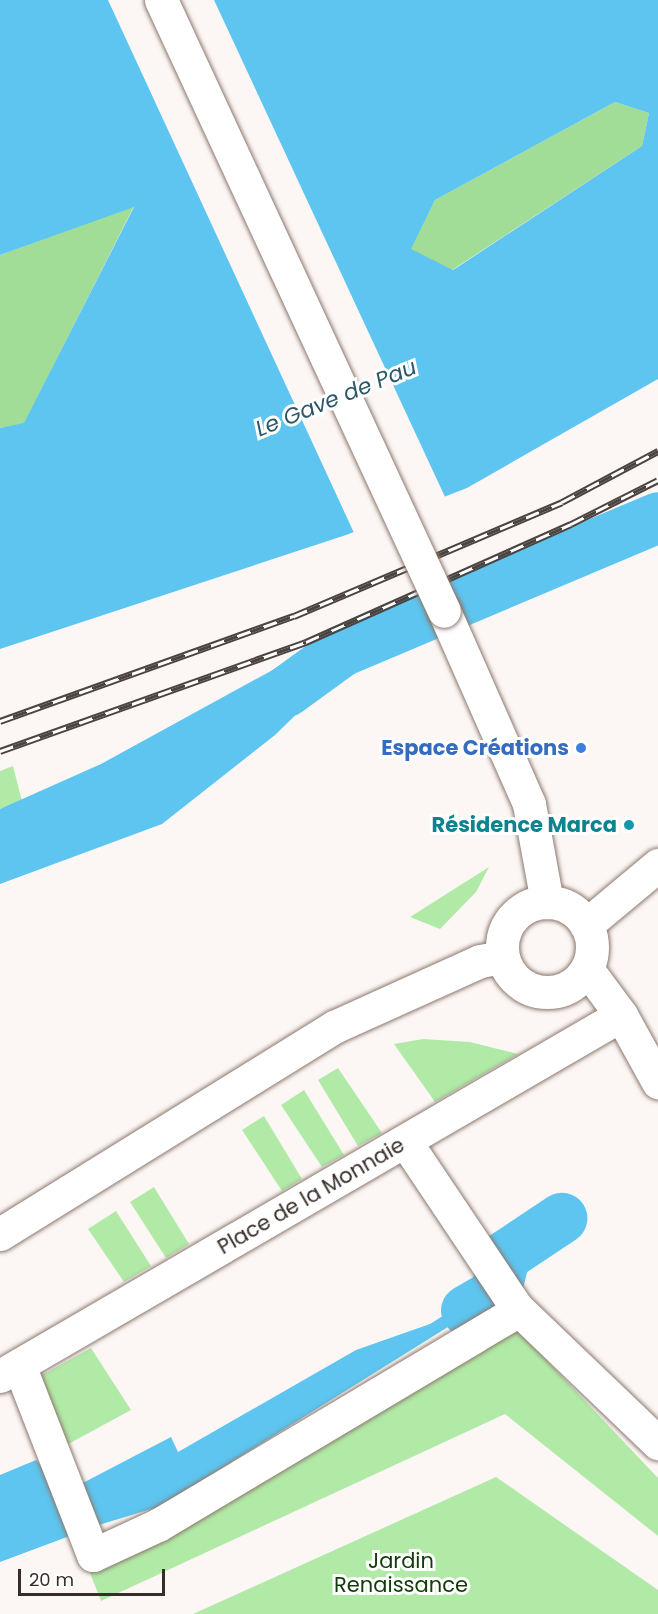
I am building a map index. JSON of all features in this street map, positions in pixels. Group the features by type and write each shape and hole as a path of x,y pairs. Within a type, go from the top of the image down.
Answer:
{"street":[{"path":"161,0 444,611 529,804 547,902"},
{"path":"586,925 658,865"},
{"path":"547,902 570,908 586,925 592,955 587,969 567,987 541,992 517,980 503,957 512,919 527,907 547,902"},
{"path":"0,1234 334,1027 480,961 503,957"},
{"path":"587,969 621,1015 658,1082"},
{"name":"Place de la Monnaie","path":"10,1371 621,1015"},
{"path":"405,1141 484,1264 517,1308 658,1443"},
{"path":"10,1371 63,1476 93,1555 158,1525 517,1308"}],"green space":[{"path":"615,102 649,113 642,146 452,270 410,249 435,200"},
{"path":"134,206 24,424 0,428 0,255"},
{"path":"13,766 22,801 0,809 0,771"},
{"path":"489,867 476,892 440,929 410,917"},
{"path":"423,1039 470,1042 518,1054 435,1102 394,1044"},
{"path":"338,1068 382,1133 358,1146 318,1080"},
{"path":"304,1090 344,1155 322,1167 281,1105"},
{"path":"264,1116 302,1179 282,1191 242,1130"},
{"path":"154,1187 189,1244 166,1258 130,1202"},
{"path":"116,1211 151,1266 124,1282 88,1229"},
{"path":"518,1330 658,1478 658,1536 505,1414 101,1601 90,1573"},
{"path":"91,1348 131,1410 61,1448 33,1380"},
{"name":"Jardin Renaissance","path":"496,1477 658,1590 658,1614 193,1614"}],"water":[{"name":"Le Gave de Pau","path":"0,0 658,0 658,379 467,488 346,535 0,649 0,428 24,423 134,207 0,255","holes":["615,102 649,113 642,146 453,270 411,249 435,200"]},
{"path":"331,638 350,662 275,735 162,824 0,884 0,809 101,764"},
{"path":"489,1287 496,1297 161,1506 89,1528 75,1487 171,1437 178,1452 356,1350 430,1324"},
{"path":"36,1460 54,1480 75,1534 0,1562 0,1475"}],"pier":[{"path":"108,0 214,0 446,499 355,535"}],"waterway":[{"path":"286,691 341,651 658,517"},
{"path":"466,1310 495,1293 504,1256 561,1218"}],"railway":[{"path":"0,721 294,616 562,502 658,451"},
{"path":"0,751 306,642 571,524 658,480"}],"place":[{"name":"Espace Créations","path":"581,748"},
{"name":"Résidence Marca","path":"629,825"}]}
